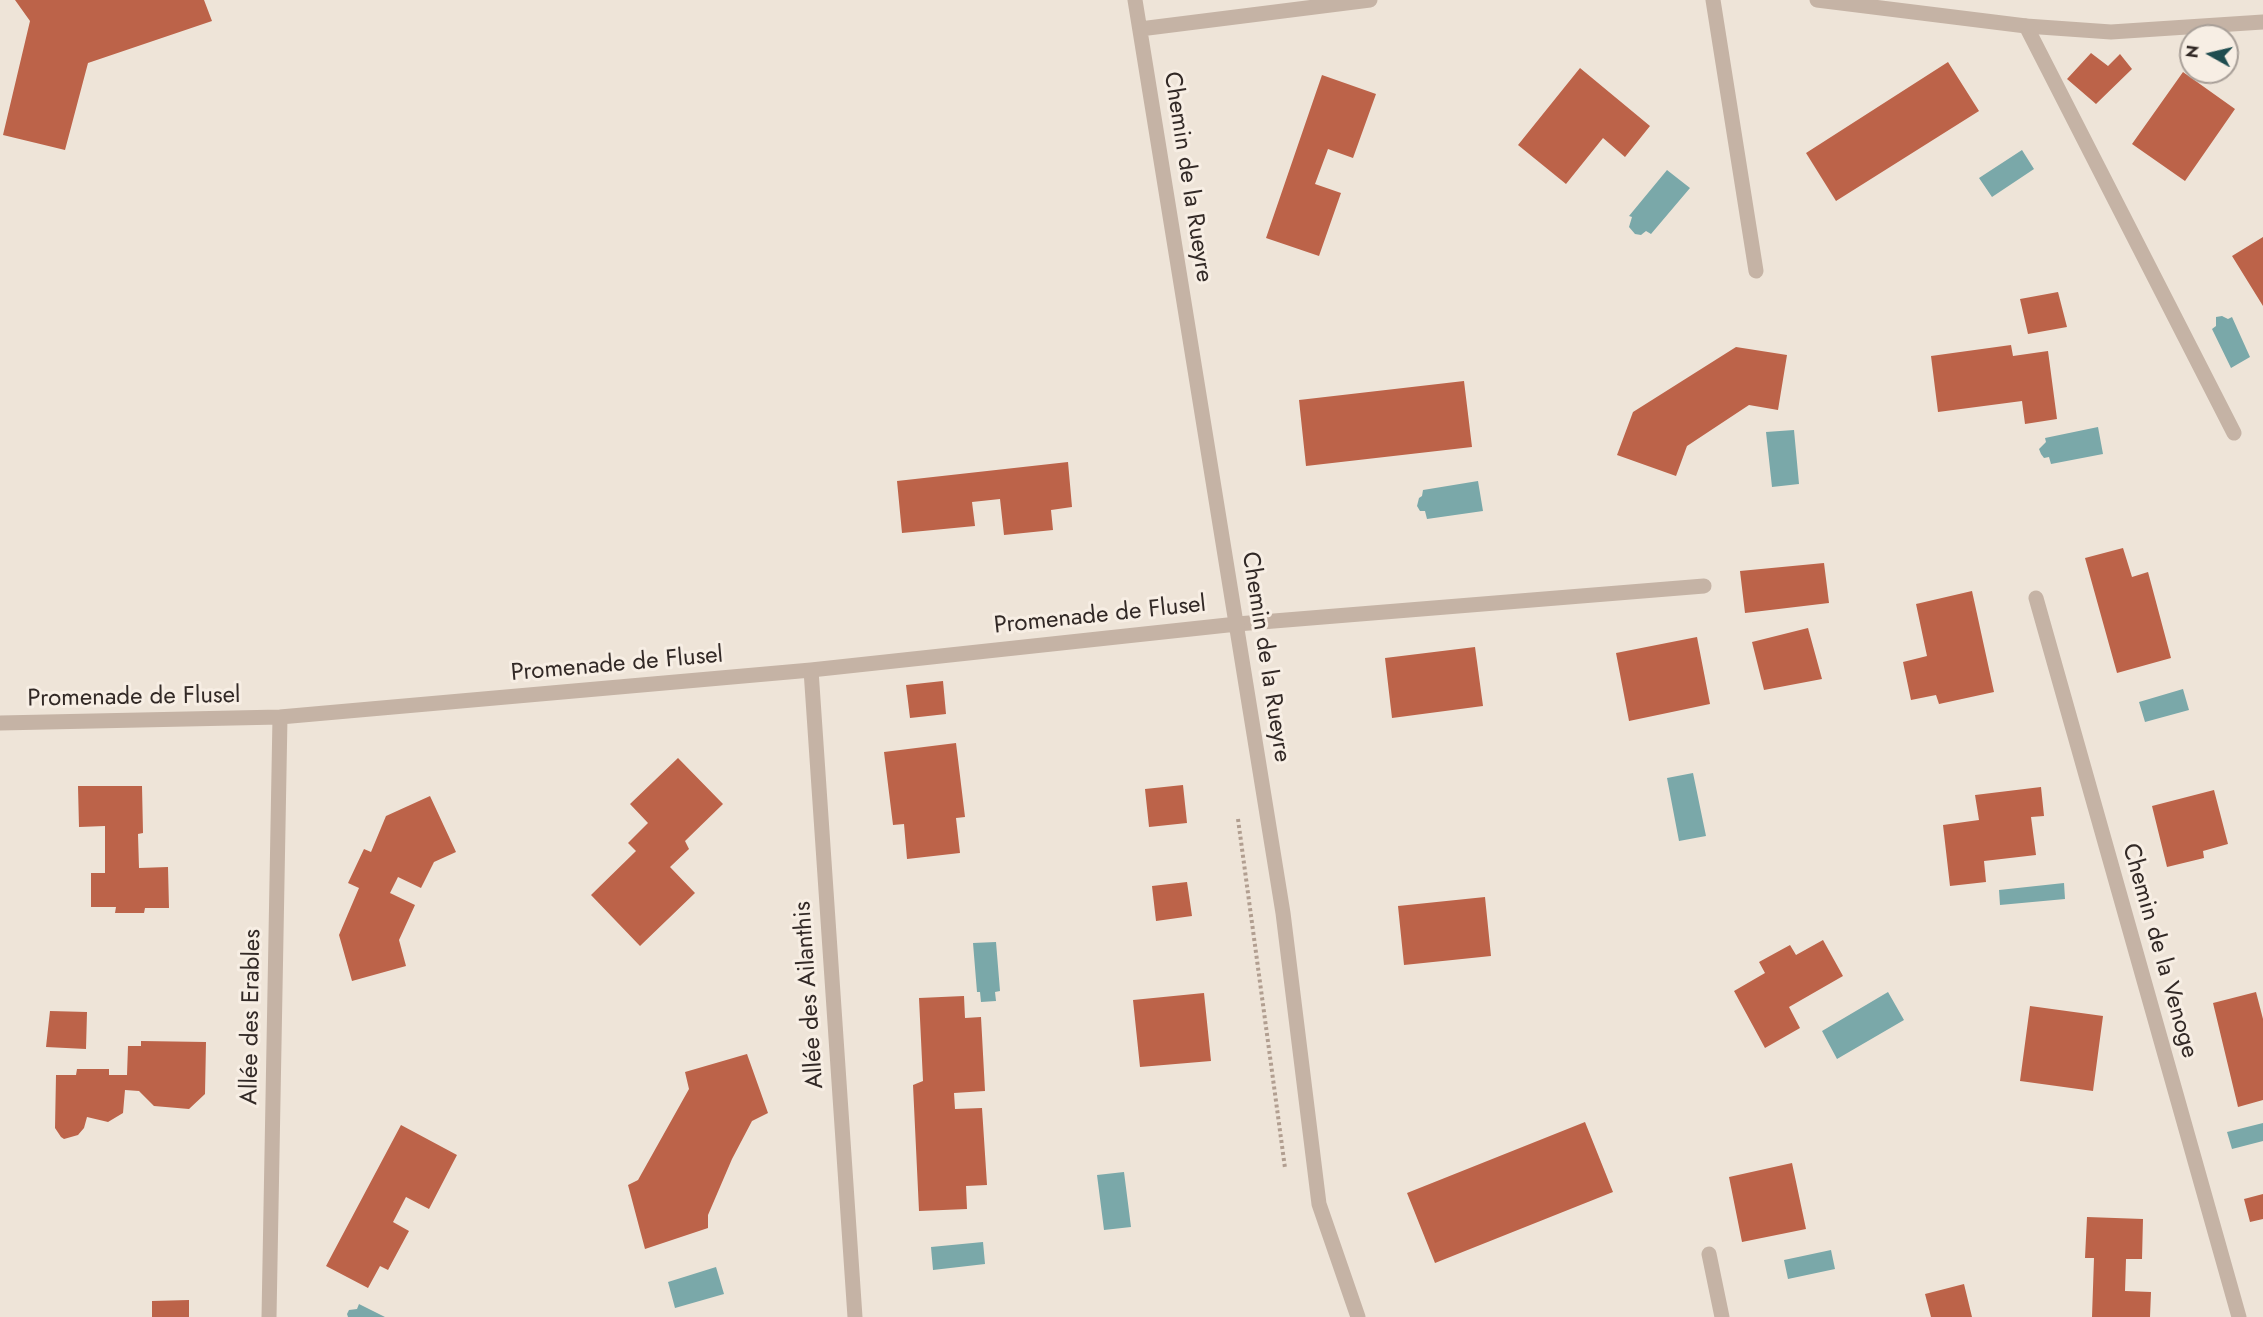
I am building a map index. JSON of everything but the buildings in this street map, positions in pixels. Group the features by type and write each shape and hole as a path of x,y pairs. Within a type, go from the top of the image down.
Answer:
{"street":[{"name":"Chemin de la Rueyre","path":"1135,0 1283,913 1319,1204 1358,1317"},
{"path":"1140,29 1370,0"},
{"path":"1713,0 1756,271"},
{"path":"1817,0 2026,26 2111,32 2263,22"},
{"path":"2026,26 2234,433"},
{"name":"Promenade de Flusel","path":"0,723 280,717 811,670 1237,624 1704,586"},
{"name":"Chemin de la Venoge","path":"2036,598 2239,1317"},
{"name":"Allée des Ailanthis","path":"811,670 855,1317"},
{"name":"Allée des Erables","path":"269,1317 280,717"},
{"path":"1709,1254 1722,1317"}],"water":[{"path":"2022,150 2034,169 1992,197 1979,178"},
{"path":"1667,170 1690,188 1651,234 1646,231 1641,235 1635,234 1629,227 1632,217 1629,216"},
{"path":"2222,316 2228,319 2232,317 2250,357 2231,368 2212,329 2216,326 2216,317"},
{"path":"2098,427 2103,454 2051,464 2049,457 2044,458 2041,454 2039,449 2046,442 2045,438"},
{"path":"1794,430 1799,484 1772,487 1766,432"},
{"path":"1478,481 1483,511 1427,519 1425,511 1420,511 1417,506 1423,490"},
{"path":"2183,689 2189,710 2145,722 2139,702"},
{"path":"1693,773 1706,836 1679,841 1667,778"},
{"path":"2064,883 2065,899 2000,905 1999,890"},
{"path":"996,942 1000,991 995,992 996,1001 981,1002 980,992 977,992 973,943"},
{"path":"1888,992 1904,1020 1837,1059 1822,1031"},
{"path":"2263,1123 2263,1141 2232,1149 2227,1132"},
{"path":"1124,1172 1131,1227 1104,1230 1097,1175"},
{"path":"983,1242 985,1264 933,1270 931,1247"},
{"path":"1831,1250 1835,1269 1788,1279 1784,1260"},
{"path":"716,1267 724,1294 675,1308 668,1282"},
{"path":"359,1304 385,1317 348,1317 349,1310 357,1309"}]}
